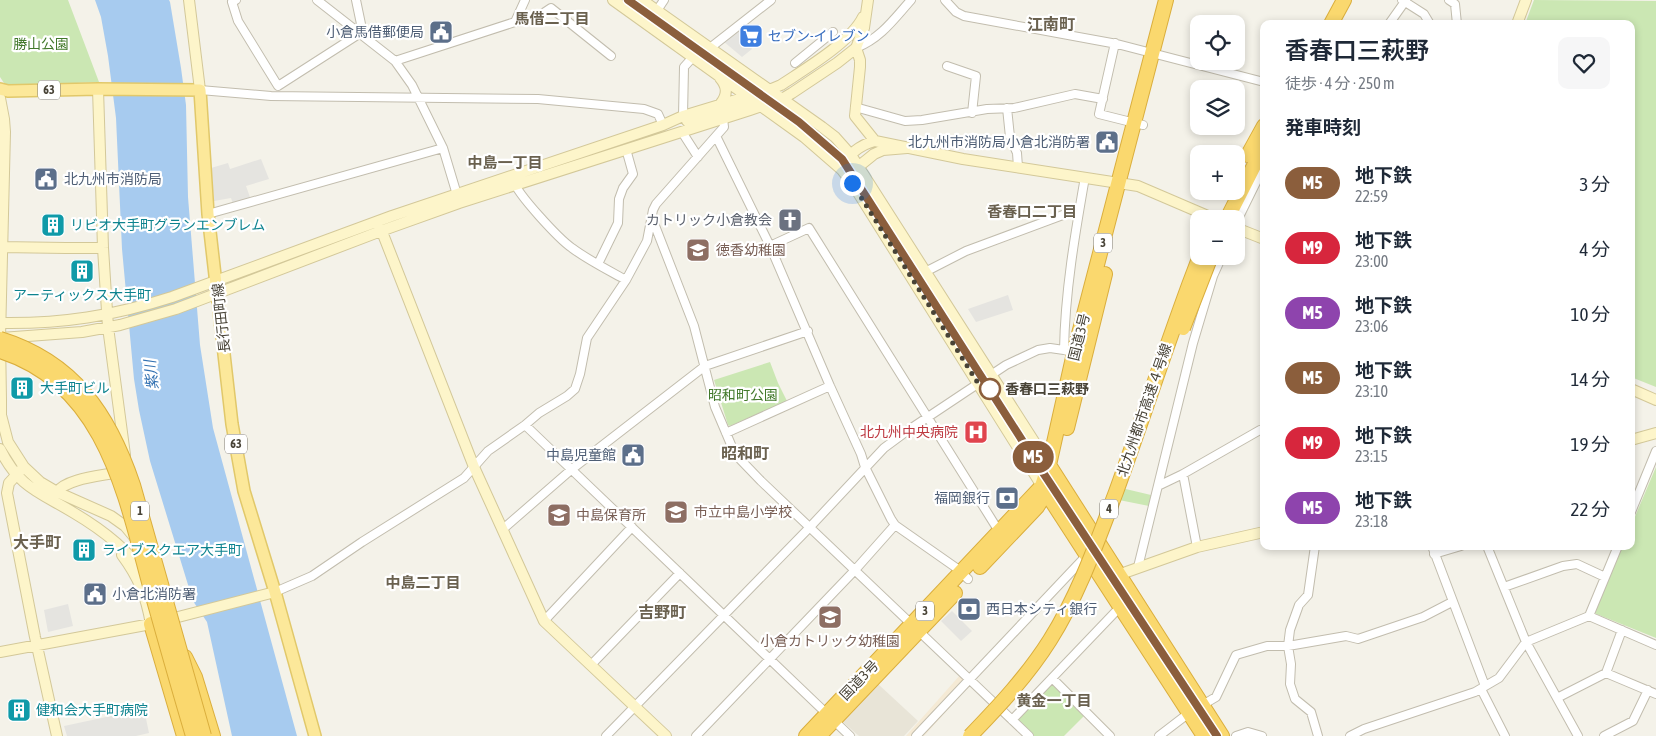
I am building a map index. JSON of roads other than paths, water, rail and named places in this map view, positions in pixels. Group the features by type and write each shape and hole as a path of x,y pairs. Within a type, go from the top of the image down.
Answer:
{"highway":[{"name":"国道3号","path":"806,736 831,717 965,576 1036,507 1052,470 1156,53 1166,0"},
{"name":"国道3号","path":"1156,53 1175,0"},
{"path":"1322,20 1334,0"},
{"path":"1333,20 1344,0"},
{"path":"1245,161 1260,133"},
{"path":"1232,210 1260,154"},
{"name":"国道3号","path":"1052,470 1069,351 1123,183"},
{"name":"北九州都市高速４号線","path":"970,736 1004,701 1050,640 1082,579 1197,265"},
{"name":"北九州都市高速４号線","path":"982,736 1010,706 1046,661 1077,610 1112,528 1207,265"},
{"name":"1","path":"0,338 36,353 70,377 92,400 114,435 135,492 168,615 205,736"},
{"name":"1","path":"0,351 32,365 57,383 78,404 104,442 114,463 125,495 193,736"},
{"path":"1052,470 1222,736"},
{"name":"国道3号","path":"965,576 1001,531 1044,489"},
{"path":"1044,489 1204,736"},
{"path":"162,621 176,712 184,736"},
{"path":"180,650 195,677 213,736"},
{"name":"国道3号","path":"819,736 831,717"}],"main road":[{"name":"63","path":"0,89 200,90"},
{"name":"長行田町線","path":"200,90 208,214 232,424 244,491 269,593 315,736"}],"street":[{"path":"189,0 200,90 271,96 538,99 651,110 658,114 664,125"},
{"path":"236,0 232,2 238,21 278,86"},
{"path":"317,0 395,61 420,99 443,148 458,199"},
{"path":"271,96 278,86 359,34 361,24 356,0"},
{"path":"515,22 525,0"},
{"path":"614,0 804,137 842,170 1044,489"},
{"path":"642,0 822,127 851,155 1052,470"},
{"path":"648,24 664,0"},
{"path":"683,116 684,66 693,57 710,48 771,0"},
{"path":"798,110 795,102 798,97 846,64 862,35 868,0"},
{"path":"664,125 693,120 755,102 787,90 822,66 845,57 856,48 872,40 886,28 911,0"},
{"path":"945,0 956,12 964,16 1116,43 1260,81"},
{"path":"1339,20 1349,0"},
{"path":"1392,20 1404,0 1424,14 1428,20"},
{"path":"1449,0 1455,4 1457,20"},
{"path":"1518,20 1526,0"},
{"path":"395,61 515,22 536,18 551,8 611,56"},
{"path":"801,63 844,40 859,25 865,12"},
{"path":"513,181 723,119 755,102 776,94 801,63 833,32"},
{"path":"1116,43 1100,114 1138,124"},
{"path":"786,81 804,75 841,49 856,48"},
{"path":"856,48 860,66 854,116 875,141"},
{"path":"947,66 976,76 972,113"},
{"path":"719,76 726,88 726,95 721,103"},
{"path":"57,492 60,487 69,482 119,472 124,468 126,460 107,314 98,89"},
{"path":"854,107 905,121 972,113 986,109 1014,108 1075,94 1103,99"},
{"path":"0,98 4,119 0,338 1,415 8,442 20,471 33,490 72,512 104,534 140,582 145,594 180,650 205,736"},
{"path":"1,323 57,322 119,312 164,300 216,280 513,181 721,103 755,102"},
{"path":"1007,108 1010,137 1017,153 1018,167"},
{"path":"0,652 162,621 269,593 312,576 464,478 488,451 575,389 588,338 626,280 647,241 656,204 724,126 723,119"},
{"path":"822,127 836,132 853,147 875,141 962,159 1123,183 1138,186 1195,210"},
{"path":"682,132 698,157"},
{"path":"716,136 770,246 865,467 891,520 965,576"},
{"path":"842,170 843,164 862,145"},
{"path":"208,214 443,148"},
{"path":"842,170 849,173 883,150 908,148"},
{"path":"598,264 618,223 619,199 623,188 634,174 626,149"},
{"path":"1242,210 1260,174"},
{"path":"606,736 810,527 884,448 906,431 1006,365 1038,350 1050,348 1069,351 1071,257 1085,177"},
{"path":"513,181 526,201 570,247 626,280"},
{"path":"925,272 966,251 1080,209"},
{"path":"652,218 694,326 715,406 735,454 761,482 1029,736"},
{"path":"0,338 56,335 108,327 176,309 203,300 380,226"},
{"path":"380,226 474,467 544,621 666,736"},
{"path":"770,246 809,228 927,418 1001,531"},
{"path":"1245,232 1260,237"},
{"path":"1,247 103,248"},
{"path":"1138,567 1193,343 1218,265"},
{"path":"503,529 572,469 705,366 808,331"},
{"path":"726,433 830,386"},
{"path":"1635,391 1656,400"},
{"path":"525,425 850,736"},
{"path":"1158,486 1183,474 1260,430"},
{"path":"1635,439 1656,433"},
{"path":"0,449 8,464 57,492 111,516 131,533 146,553 159,576 162,621 198,736"},
{"path":"1635,502 1656,451"},
{"path":"20,471 3,493 57,736"},
{"path":"1183,474 1197,547"},
{"path":"696,736 896,525"},
{"path":"544,621 632,527"},
{"path":"1105,583 1118,575 1138,567 1197,547 1260,533"},
{"path":"1314,550 1308,595 1299,605 1290,630 1288,646 1291,664 1290,684 1295,699 1311,712 1318,736"},
{"path":"1433,550 1483,687 1505,736"},
{"path":"1489,550 1526,642 1578,736"},
{"path":"1350,736 1364,728 1483,687 1499,678 1526,642 1589,616 1616,550"},
{"path":"916,736 1087,555"},
{"path":"1504,587 1564,566 1577,564 1605,577"},
{"path":"591,665 680,573"},
{"path":"1160,736 1216,696 1236,655 1267,646 1288,646 1346,636 1358,639 1423,616 1452,602"},
{"path":"1012,720 1120,607"},
{"path":"1589,616 1656,645"},
{"path":"1557,698 1606,672 1622,630"},
{"path":"1606,672 1656,694"},
{"path":"1052,678 1110,736"},
{"path":"1604,736 1633,721 1648,690"},
{"path":"1236,736 1248,732 1262,736"}],"water":[{"name":"紫川","path":"95,0 169,0 170,2 186,105 188,197 200,345 213,428 297,736 232,736 207,622 193,601 150,461 134,379 122,249 116,118 108,56 101,17"}],"railway":[{"path":"628,0 799,123 842,159 1036,462 1217,736"}],"metro line":[{"name":"M5","path":"628,0 799,122 842,159 1036,462 1217,736"}],"place":[{"name":"小倉馬借郵便局","path":"441,32"},
{"name":"セブン-イレブン","path":"751,36"},
{"name":"北九州市消防局小倉北消防署","path":"1107,142"},
{"name":"北九州市消防局","path":"46,179"},
{"name":"カトリック小倉教会","path":"790,220"},
{"name":"リビオ大手町グランエンブレム","path":"53,225"},
{"name":"徳香幼稚園","path":"698,250"},
{"name":"アーティックス大手町","path":"82,271"},
{"name":"大手町ビル","path":"22,388"},
{"name":"香春口三萩野","path":"990,389"},
{"name":"北九州中央病院","path":"976,432"},
{"name":"中島児童館","path":"633,455"},
{"name":"福岡銀行","path":"1007,498"},
{"name":"市立中島小学校","path":"676,512"},
{"name":"中島保育所","path":"559,515"},
{"name":"ライブスクエア大手町","path":"84,550"},
{"name":"小倉北消防署","path":"95,594"},
{"name":"西日本シティ銀行","path":"969,609"},
{"name":"小倉カトリック幼稚園","path":"830,617"},
{"name":"健和会大手町病院","path":"19,710"}],"district":[{"name":"馬借二丁目","path":"552,18"},
{"name":"江南町","path":"1051,24"},
{"name":"中島一丁目","path":"505,162"},
{"name":"香春口二丁目","path":"1032,211"},
{"name":"昭和町","path":"745,453"},
{"name":"大手町","path":"37,542"},
{"name":"中島二丁目","path":"423,582"},
{"name":"吉野町","path":"662,612"},
{"name":"黄金一丁目","path":"1054,700"}],"park label":[{"name":"勝山公園","path":"41,44"},
{"name":"昭和町公園","path":"743,395"}]}
